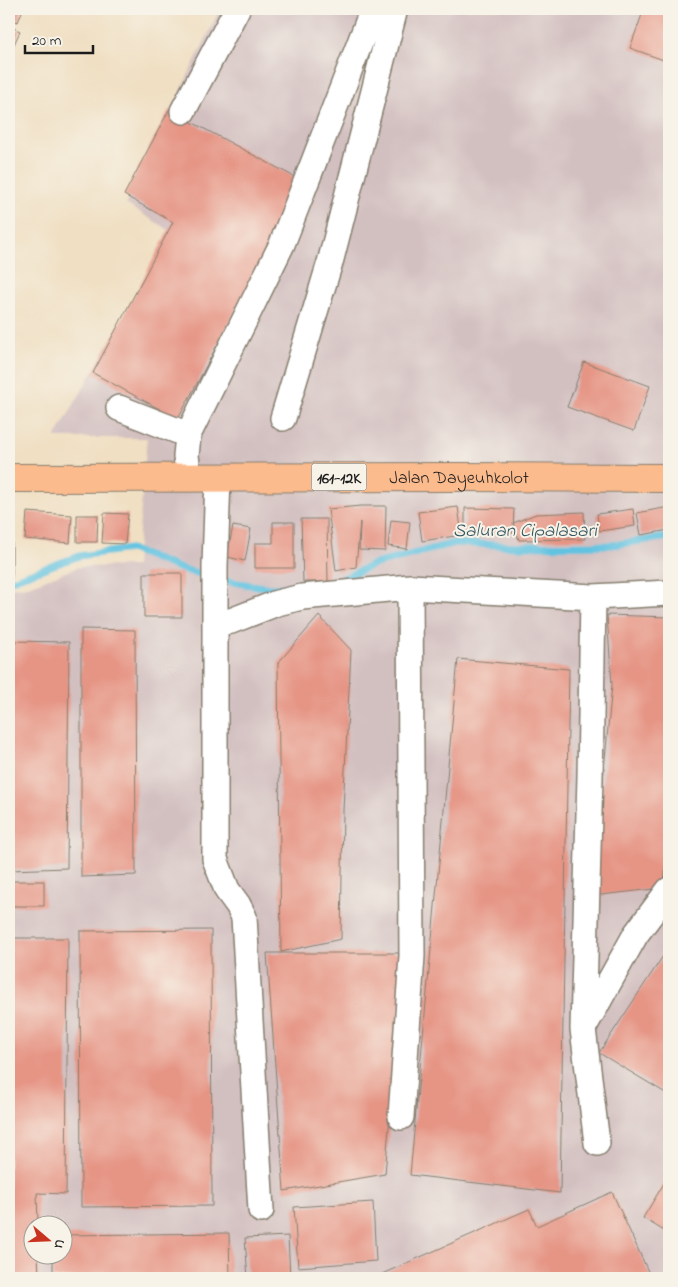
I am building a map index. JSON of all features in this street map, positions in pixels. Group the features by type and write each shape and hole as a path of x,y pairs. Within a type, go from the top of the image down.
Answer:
{"main road":[{"name":"Jalan Dayeuhkolot","path":"9,478 669,478"}],"lane":[{"path":"183,111 237,9"},
{"path":"190,478 186,456 188,435 282,244 373,9"},
{"path":"283,418 331,258 395,9"},
{"path":"119,408 188,435"},
{"path":"218,477 215,577 215,859 227,890 244,917 261,1210"},
{"path":"215,625 302,596 410,587 592,597 669,593"},
{"path":"401,1117 412,956 410,587"},
{"path":"592,597 590,777 583,1029 598,1143"},
{"path":"583,1029 636,934 669,890"}],"shaded area":[{"path":"220,9 669,9 669,1278 9,1278 9,588 28,586 79,567 136,566 147,438 55,438 172,232 126,204"}],"building":[{"path":"9,9 23,9 18,22 9,19"},
{"path":"644,9 669,9 669,62 630,48"},
{"path":"9,26 20,31 9,56"},
{"path":"169,110 304,182 178,419 93,373 173,222 124,195"},
{"path":"584,362 650,386 634,431 567,407"},
{"path":"386,506 385,551 359,550 360,522 356,567 336,571 328,509"},
{"path":"458,507 462,535 422,541 418,512"},
{"path":"669,507 669,530 641,535 637,513"},
{"path":"465,508 514,509 513,533 465,532"},
{"path":"633,509 635,526 599,531 597,514"},
{"path":"27,512 72,515 70,543 25,539"},
{"path":"584,512 585,539 519,540 513,523 536,514"},
{"path":"104,513 128,514 125,544 102,543"},
{"path":"77,515 98,515 97,542 77,542"},
{"path":"301,519 327,519 328,582 303,582"},
{"path":"391,520 410,522 407,549 388,546"},
{"path":"273,522 294,522 294,568 255,568 255,543 273,543"},
{"path":"9,523 12,523 12,575 9,575"},
{"path":"233,526 251,529 245,561 227,557"},
{"path":"144,573 182,573 182,617 144,617"},
{"path":"607,615 669,617 669,845 663,888 592,896 612,685"},
{"path":"319,616 351,650 343,810 341,939 281,952 278,663"},
{"path":"81,629 135,630 136,875 81,877"},
{"path":"9,641 69,642 67,868 9,870"},
{"path":"458,659 569,669 560,1193 410,1175"},
{"path":"9,881 44,881 44,906 9,906"},
{"path":"211,930 212,1206 81,1207 80,931"},
{"path":"9,938 68,938 66,1194 37,1193 38,1214 22,1214 22,1264 38,1264 39,1278 9,1278"},
{"path":"669,947 669,1095 599,1053"},
{"path":"267,953 404,953 385,1174 284,1191"},
{"path":"669,1175 669,1234 643,1218"},
{"path":"612,1192 651,1278 373,1278 529,1209 537,1226"},
{"path":"373,1202 376,1261 298,1267 294,1207"},
{"path":"229,1233 230,1278 53,1278 53,1264 72,1264 72,1235"},
{"path":"288,1236 290,1278 248,1278 245,1238"}],"waterway":[{"name":"Saluran Cipalasari","path":"332,584 372,565 455,543 518,546 612,545 669,537"},
{"name":"Saluran Cipalasari","path":"9,581 79,556 130,549 181,569 232,582 270,588 295,588"}]}
